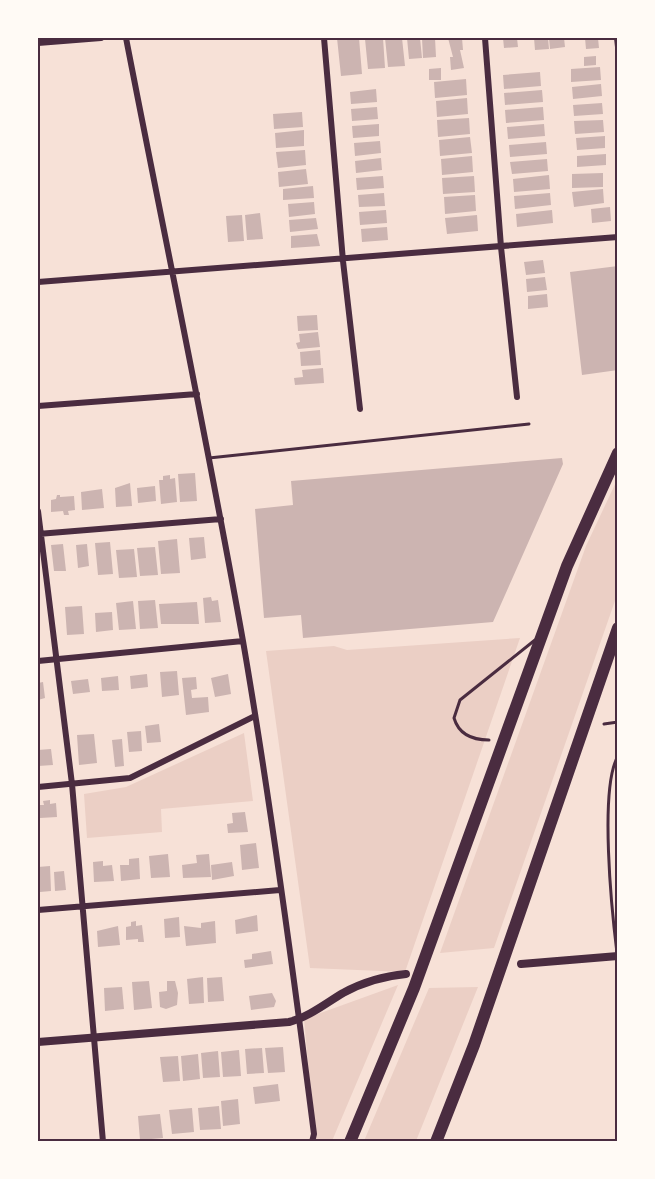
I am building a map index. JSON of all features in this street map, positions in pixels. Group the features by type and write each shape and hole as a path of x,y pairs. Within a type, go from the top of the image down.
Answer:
{"highway":[{"path":"351,1142 414,988 578,539 618,453"},
{"path":"436,1142 485,1013 618,628"}],"street":[{"path":"38,43 101,38"},
{"path":"126,38 168,259 173,272 197,394 243,641 299,1019 314,1134 312,1142"},
{"path":"324,38 343,261 360,409"},
{"path":"485,38 501,247 517,397"},
{"path":"617,38 618,47"},
{"path":"38,282 343,261 618,237"},
{"path":"38,406 197,394"},
{"path":"38,511 72,784 103,1142"},
{"path":"39,533 220,519"},
{"path":"38,660 243,641"},
{"path":"38,787 130,778 255,716"},
{"path":"38,910 280,890"},
{"path":"521,964 618,955"},
{"path":"38,1042 299,1019 347,991 370,981 406,974"}],"lane":[{"path":"209,458 529,424"},
{"path":"489,740 475,740 461,731 454,718 457,704 543,633"},
{"path":"604,724 618,722"},
{"path":"618,756 610,797 611,902 618,955"}],"shaded area":[{"path":"617,480 617,595 494,948 440,953 586,546"},
{"path":"520,638 405,972 310,968 266,651 334,646 347,650"},
{"path":"244,733 253,801 161,809 162,832 87,838 84,794 126,787"},
{"path":"398,985 332,1141 315,1141 304,1019"},
{"path":"478,987 416,1141 364,1141 429,988"}],"building":[{"path":"337,38 359,38 362,74 341,76"},
{"path":"383,38 385,68 368,69 365,39"},
{"path":"385,38 402,38 405,66 388,67"},
{"path":"407,38 420,38 422,58 409,59"},
{"path":"422,38 435,38 436,57 423,58"},
{"path":"448,38 462,38 463,50 460,50 464,68 451,70 450,57 453,57"},
{"path":"503,38 517,38 518,47 504,48"},
{"path":"534,38 548,38 549,49 535,50"},
{"path":"549,38 564,38 565,47 550,49"},
{"path":"585,38 598,38 599,48 586,49"},
{"path":"596,56 596,65 584,66 584,57"},
{"path":"600,67 601,80 571,82 571,69"},
{"path":"441,68 441,80 429,80 429,69"},
{"path":"540,72 541,86 504,89 503,75"},
{"path":"466,79 467,95 435,98 434,82"},
{"path":"601,84 602,96 573,99 572,87"},
{"path":"376,89 377,102 351,104 350,92"},
{"path":"542,90 543,102 505,105 504,93"},
{"path":"467,98 468,114 437,117 436,101"},
{"path":"602,103 603,114 574,116 573,105"},
{"path":"377,107 378,119 352,121 351,109"},
{"path":"543,107 544,120 506,123 505,110"},
{"path":"302,112 303,127 274,129 273,114"},
{"path":"469,118 470,134 438,137 437,120"},
{"path":"603,120 604,132 575,134 574,121"},
{"path":"379,124 379,136 353,138 352,126"},
{"path":"544,124 545,136 508,139 507,127"},
{"path":"304,130 304,146 276,148 275,133"},
{"path":"605,136 605,148 577,150 576,138"},
{"path":"470,137 472,153 440,156 439,140"},
{"path":"380,141 381,153 355,156 354,143"},
{"path":"546,142 547,154 510,157 509,145"},
{"path":"305,150 306,165 278,168 276,152"},
{"path":"606,154 606,165 577,167 577,156"},
{"path":"472,156 473,172 442,175 441,159"},
{"path":"381,158 382,170 356,173 355,161"},
{"path":"547,159 548,171 512,174 510,162"},
{"path":"306,169 308,184 279,187 278,172"},
{"path":"603,173 603,187 572,188 572,174"},
{"path":"549,175 550,189 514,192 513,179"},
{"path":"383,176 384,188 357,190 356,178"},
{"path":"474,176 475,192 443,194 442,178"},
{"path":"313,186 314,198 283,200 283,189"},
{"path":"603,189 604,203 574,207 572,192"},
{"path":"384,193 385,206 359,207 358,195"},
{"path":"550,193 551,205 515,209 514,196"},
{"path":"475,195 476,211 445,214 444,197"},
{"path":"314,202 315,214 289,217 288,204"},
{"path":"610,207 611,221 592,223 591,209"},
{"path":"386,210 387,223 360,225 359,212"},
{"path":"552,210 553,223 517,227 516,214"},
{"path":"260,213 263,239 247,240 245,215"},
{"path":"242,215 244,241 228,242 226,216"},
{"path":"477,215 478,231 447,234 445,218"},
{"path":"316,218 318,229 290,232 289,220"},
{"path":"387,227 388,240 362,242 361,229"},
{"path":"317,234 320,246 291,248 291,236"},
{"path":"543,260 545,273 526,275 524,262"},
{"path":"618,266 618,370 582,375 570,272"},
{"path":"545,277 547,290 527,292 526,279"},
{"path":"547,294 548,307 528,309 528,296"},
{"path":"317,315 318,330 298,331 297,316"},
{"path":"318,332 320,347 298,349 296,343 300,342 299,334"},
{"path":"320,350 321,365 301,366 300,352"},
{"path":"323,368 324,383 295,385 294,378 303,377 302,370"},
{"path":"562,458 563,464 493,622 303,638 301,615 264,618 255,509 293,505 291,481"},
{"path":"195,473 197,501 180,502 178,474"},
{"path":"170,475 170,479 175,478 177,502 161,504 159,480 163,480 163,476"},
{"path":"130,483 132,506 116,507 115,488"},
{"path":"155,486 156,501 138,503 137,488"},
{"path":"102,489 104,508 82,510 81,492"},
{"path":"57,495 60,497 74,496 75,510 68,511 69,515 64,515 63,511 51,512 51,500 56,499"},
{"path":"204,537 206,558 191,560 189,538"},
{"path":"177,539 180,573 161,574 158,541"},
{"path":"110,542 113,574 98,575 95,543"},
{"path":"63,544 66,571 54,571 51,545"},
{"path":"87,544 89,566 78,568 76,545"},
{"path":"155,547 158,575 140,576 137,548"},
{"path":"134,549 137,577 119,578 116,550"},
{"path":"211,597 212,601 218,600 221,622 205,623 203,598"},
{"path":"155,600 158,628 140,629 138,601"},
{"path":"133,601 136,629 119,630 116,603"},
{"path":"197,602 199,624 161,624 159,604"},
{"path":"82,606 84,634 67,635 65,607"},
{"path":"112,612 113,630 96,632 95,613"},
{"path":"177,671 179,695 162,697 160,672"},
{"path":"147,674 148,687 131,689 130,676"},
{"path":"228,674 231,694 215,697 211,678"},
{"path":"118,676 119,690 102,691 101,678"},
{"path":"196,677 197,689 191,690 192,698 208,697 209,712 186,715 182,678"},
{"path":"88,679 90,692 73,694 71,681"},
{"path":"43,682 45,698 38,700 38,683"},
{"path":"159,724 161,742 147,743 145,726"},
{"path":"141,731 142,751 129,752 127,732"},
{"path":"94,734 97,763 79,765 77,735"},
{"path":"122,739 124,766 115,767 112,740"},
{"path":"51,749 53,765 38,766 38,750"},
{"path":"50,800 50,804 56,803 57,817 40,818 39,805 44,805 43,801"},
{"path":"245,812 248,832 228,833 227,824 233,823 232,813"},
{"path":"256,843 259,868 242,870 240,845"},
{"path":"168,854 170,877 151,878 149,856"},
{"path":"209,854 211,877 183,878 182,865 197,863 196,855"},
{"path":"139,858 140,879 121,881 120,865 129,865 129,859"},
{"path":"103,861 103,866 112,865 114,881 94,882 93,862"},
{"path":"232,862 234,876 212,880 211,865"},
{"path":"50,866 51,891 40,892 38,867"},
{"path":"64,871 66,890 55,891 54,872"},
{"path":"257,915 258,931 236,934 235,920"},
{"path":"179,917 180,937 165,938 164,919"},
{"path":"136,921 136,926 142,925 144,942 138,942 138,939 126,940 126,927"},
{"path":"215,921 216,943 186,946 184,926 201,928 201,923"},
{"path":"118,926 120,945 98,947 97,931"},
{"path":"271,951 273,964 245,968 244,960 252,959 252,954"},
{"path":"203,977 204,1003 189,1004 187,979"},
{"path":"222,977 224,1001 208,1002 207,978"},
{"path":"149,981 152,1008 134,1010 132,982"},
{"path":"167,981 175,981 178,993 177,1005 166,1009 160,1007 159,992 167,991"},
{"path":"122,987 124,1009 105,1011 104,988"},
{"path":"272,993 276,1001 274,1007 251,1010 249,996"},
{"path":"283,1047 285,1072 268,1073 265,1048"},
{"path":"262,1048 264,1073 247,1074 245,1049"},
{"path":"239,1050 241,1076 223,1077 221,1052"},
{"path":"218,1051 220,1077 203,1078 201,1053"},
{"path":"198,1054 200,1079 183,1081 181,1056"},
{"path":"178,1056 180,1081 163,1082 160,1057"},
{"path":"278,1084 280,1101 255,1104 253,1087"},
{"path":"238,1099 240,1124 223,1126 221,1101"},
{"path":"219,1106 221,1129 200,1130 198,1108"},
{"path":"192,1108 194,1132 172,1134 169,1110"},
{"path":"160,1114 163,1138 140,1140 138,1116"}]}
